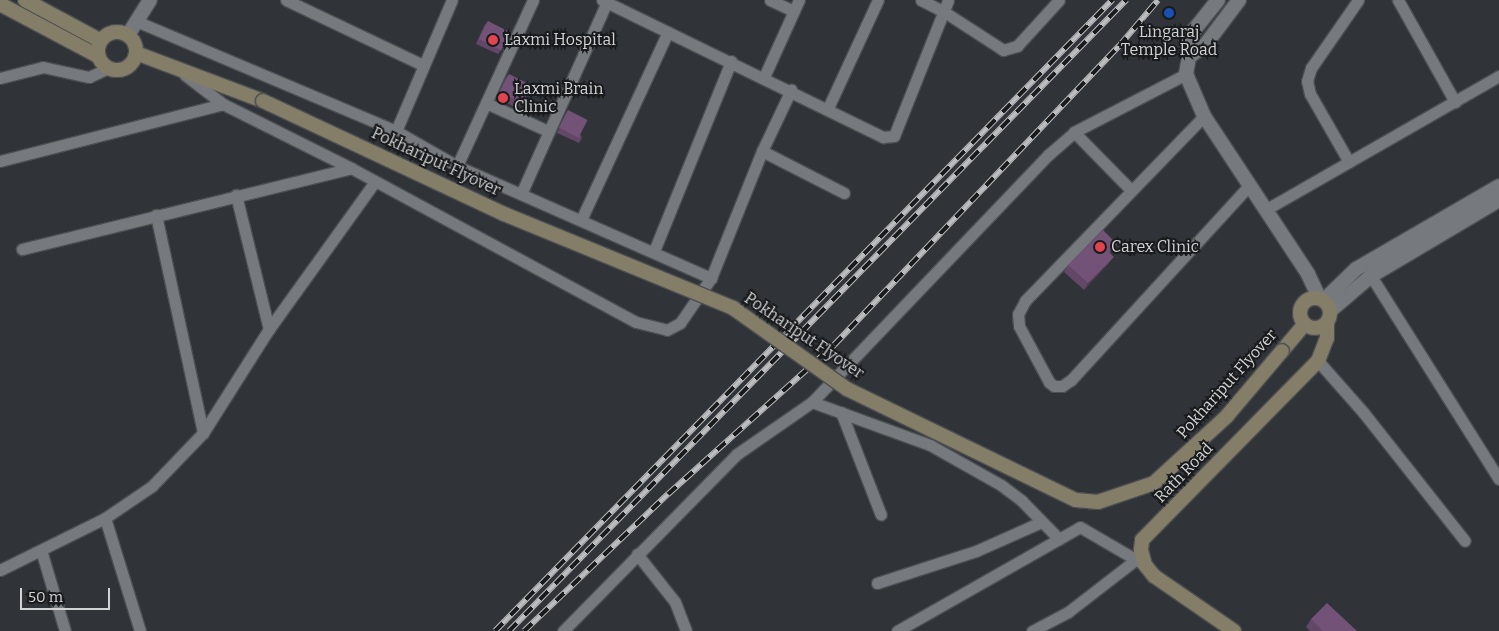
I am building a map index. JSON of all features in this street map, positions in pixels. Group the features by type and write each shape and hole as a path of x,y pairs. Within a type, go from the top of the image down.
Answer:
{"main road":[{"path":"25,0 101,41"},
{"path":"0,4 98,56 108,68 125,68 136,52 128,35 115,32 101,41 98,56"},
{"name":"Pokhariput Flyover","path":"136,52 264,101 504,214 732,308 847,389 1076,500 1098,502 1154,483 1227,416 1305,324"},
{"path":"1308,300 1325,308 1318,328 1305,324 1300,316 1301,307 1308,300"},
{"name":"Rath Road","path":"1140,563 1142,540 1318,360 1327,338 1325,308"},
{"path":"1140,563 1154,576 1234,631"}],"street":[{"path":"128,35 150,0"},
{"path":"286,0 423,65"},
{"path":"396,132 452,0"},
{"path":"457,166 533,0"},
{"path":"770,0 794,11"},
{"path":"764,77 799,0"},
{"path":"828,108 878,0"},
{"path":"921,0 946,5 996,48 1010,49 1017,46 1059,0"},
{"path":"1218,0 1186,40 1189,56 1186,74 1204,116 1248,187 1308,274 1325,308"},
{"path":"1189,56 1206,44 1238,0"},
{"path":"1349,162 1310,94 1307,81 1311,68 1358,0"},
{"path":"1398,0 1455,102"},
{"path":"520,194 604,1 622,4 668,32 828,108 883,137 894,136 946,5"},
{"path":"136,21 396,132 457,166 712,278"},
{"path":"581,220 668,32"},
{"path":"654,251 731,62"},
{"path":"0,78 43,67 89,77 108,68"},
{"path":"176,68 223,104 351,168 374,183 636,322 657,329 667,330 680,322 712,278 762,151 791,90"},
{"path":"563,631 736,454 812,402 1048,155 1074,132 1186,74"},
{"path":"1265,210 1455,102 1498,80"},
{"path":"486,103 548,131"},
{"path":"0,161 223,104"},
{"path":"1204,116 1130,189 1025,301 1018,314 1024,340 1054,386 1062,386 1071,380 1248,187"},
{"path":"1074,132 1130,189"},
{"path":"762,151 844,193"},
{"path":"22,249 351,168"},
{"path":"0,570 105,518 152,486 203,433 269,328 374,183"},
{"path":"1325,308 1342,281 1356,269 1499,186"},
{"path":"236,195 269,328"},
{"path":"1325,308 1371,276 1499,200"},
{"path":"156,215 203,433"},
{"path":"1371,276 1499,478"},
{"path":"1318,360 1363,412 1465,541"},
{"path":"812,402 930,445 1001,485 1022,501 1059,539"},
{"path":"841,412 881,515"},
{"path":"105,518 140,631"},
{"path":"878,583 976,551 1041,522"},
{"path":"897,631 1080,527 1140,563 1068,612 1032,631"},
{"path":"41,550 65,631"},
{"path":"637,554 675,602 686,631"}],"building":[{"path":"488,21 510,32 501,50 479,39"},
{"path":"509,74 531,85 522,103 500,92"},
{"path":"568,110 588,120 579,138 559,128"},
{"path":"1103,230 1117,244 1109,252 1114,257 1088,283 1068,265"},
{"path":"1327,603 1357,631 1323,631 1311,619"}],"railway":[{"path":"495,631 1112,0"},
{"path":"509,631 1126,0"},
{"path":"524,631 668,494 834,345 1119,46 1158,0"}],"place":[{"name":"Lingaraj Temple Road","path":"1169,13"},
{"name":"Laxmi Hospital","path":"493,40"},
{"name":"Laxmi Brain Clinic","path":"503,98"},
{"name":"Carex Clinic","path":"1100,247"}]}
